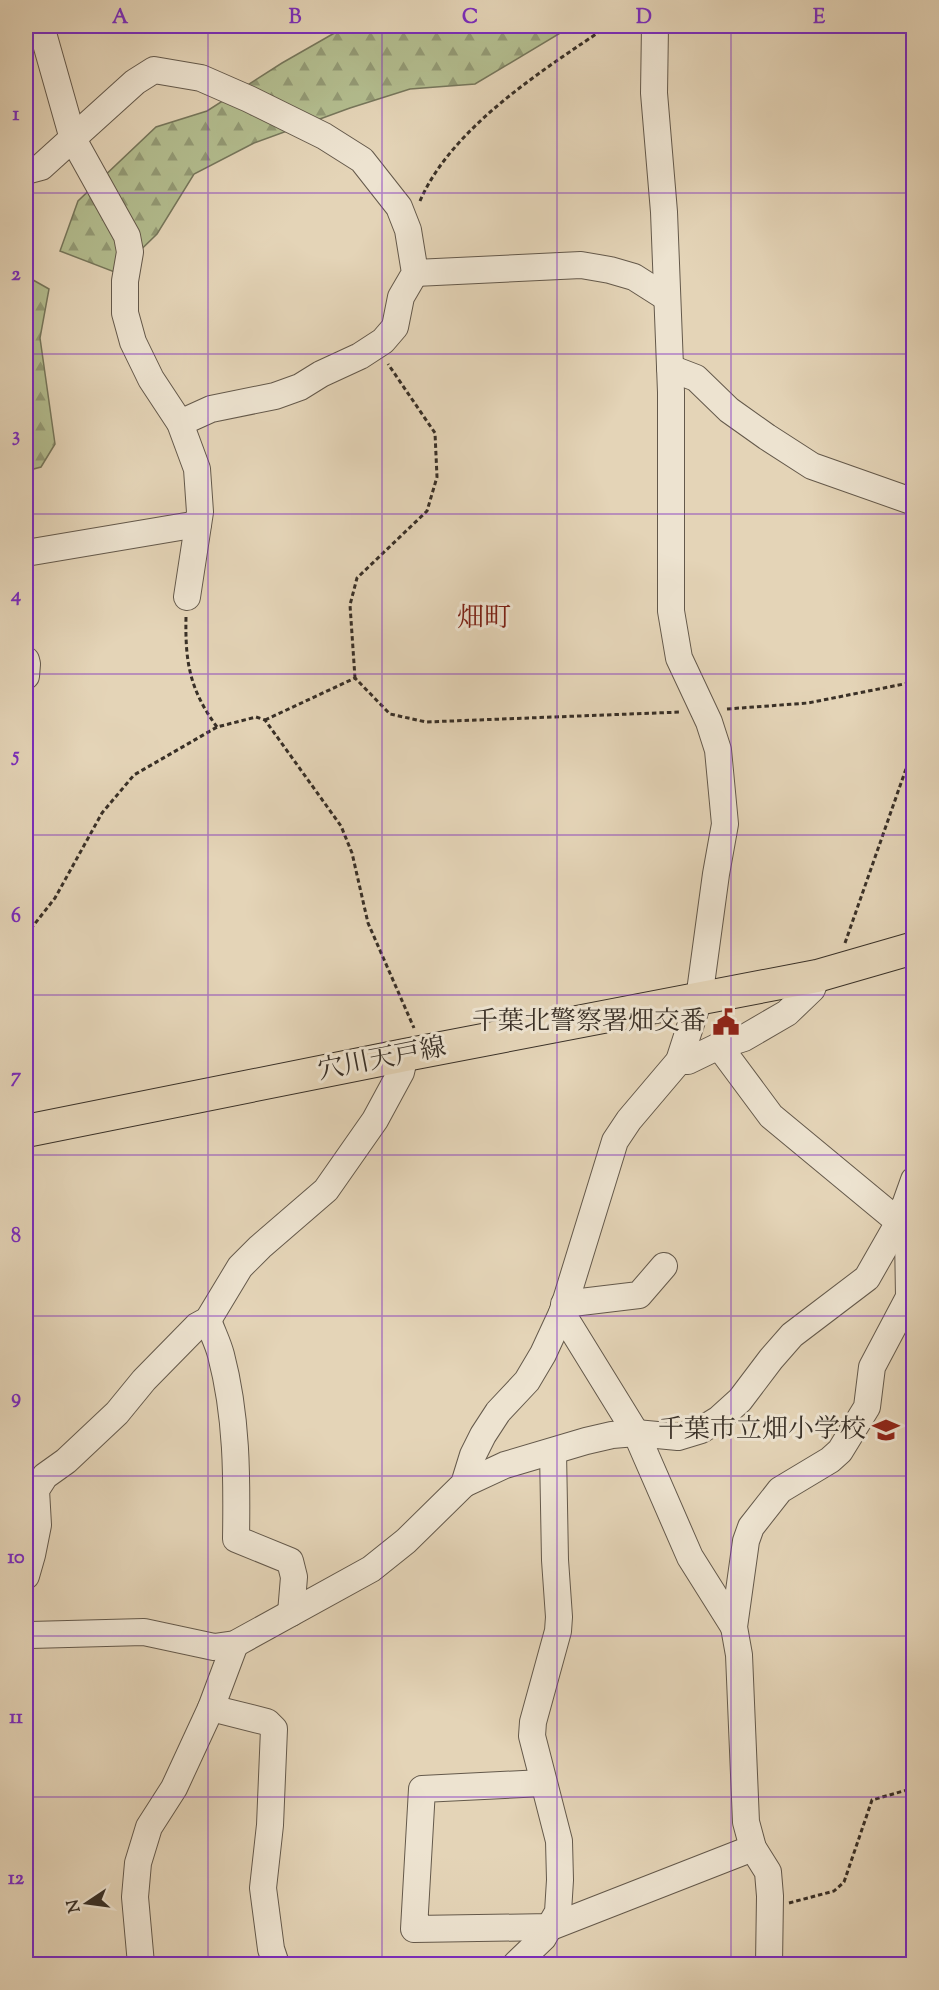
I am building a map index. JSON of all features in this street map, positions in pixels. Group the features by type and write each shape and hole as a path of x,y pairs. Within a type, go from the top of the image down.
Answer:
{"main road":[{"name":"穴川天戸線","path":"26,1131 827,973 914,948"}],"street":[{"path":"41,26 74,139 127,236 130,252 125,281 126,313 133,342 150,379 180,423 197,468 200,512 187,597"},
{"path":"464,1484 473,1455 483,1436 498,1412 527,1382 543,1354 563,1309 615,1141 628,1120 679,1060 699,999 725,824 718,750 704,711 679,658 671,611 670,368 664,212 654,93 655,26"},
{"path":"26,171 41,167 135,82 154,70 201,78 324,136 362,160 399,207 408,230 415,273 401,297 395,327 383,341 360,356 321,374 300,387 275,396 211,409 180,423"},
{"path":"415,273 581,265 634,277 667,298"},
{"path":"670,368 696,378 729,410 812,466 914,502"},
{"path":"26,553 198,524"},
{"path":"26,660 26,676"},
{"path":"679,1060 688,1061 744,1038 787,1013 827,973"},
{"path":"720,1046 771,1116 901,1214 908,1233 909,1297 872,1367 867,1407 840,1451 830,1460 780,1490 751,1527 746,1542 734,1627 739,1655 746,1822 753,1848 768,1872 769,1965"},
{"path":"26,1576 38,1525 36,1490 45,1476 66,1461 117,1413 144,1380 189,1334 208,1320 240,1267 326,1190 375,1120 401,1072 415,1053"},
{"path":"26,1634 144,1632 214,1647 236,1644 371,1569 406,1540 464,1484 505,1465 603,1437 636,1433 678,1437 701,1430 719,1419 740,1400 792,1335 867,1278 901,1214 914,1180"},
{"path":"563,1309 639,1295 664,1266"},
{"path":"563,1309 636,1433 690,1557 734,1627"},
{"path":"208,1320 221,1354 232,1411 237,1470 236,1539 290,1561 294,1577 291,1613"},
{"path":"516,1965 543,1938 558,1912 559,1841 532,1736 533,1722 558,1631 553,1452"},
{"path":"141,1965 135,1897 138,1863 149,1827 174,1788 211,1708 236,1644"},
{"path":"211,1708 267,1722 274,1730 270,1825 262,1887 269,1940 276,1965"},
{"path":"543,1783 422,1789 414,1929 551,1927 753,1848"}],"path":[{"path":"408,230 424,192 444,158 520,88 608,26"},
{"path":"376,345 435,433 437,477 427,511 357,578 350,605 355,678 390,714 426,722 704,711 807,703 914,682"},
{"path":"187,597 185,643 189,671 201,706 217,727"},
{"path":"265,720 355,678"},
{"path":"26,935 55,898 102,813 134,776 217,727 256,717 265,720 341,826 352,853 368,923 415,1053"},
{"path":"827,973 839,960 914,746"},
{"path":"770,1908 834,1891 844,1882 872,1800 914,1788"}],"green space":[{"path":"338,26 572,26 475,84 410,89 350,108 254,143 194,174 157,234 117,273 60,251 78,201 156,127 207,111 282,63 338,31"},
{"path":"26,276 49,289 40,338 55,444 41,467 26,471"}],"place":[{"name":"千葉北警察署畑交番","path":"726,1022"},
{"name":"千葉市立畑小学校","path":"886,1430"}],"district":[{"name":"畑町","path":"484,619"}]}
